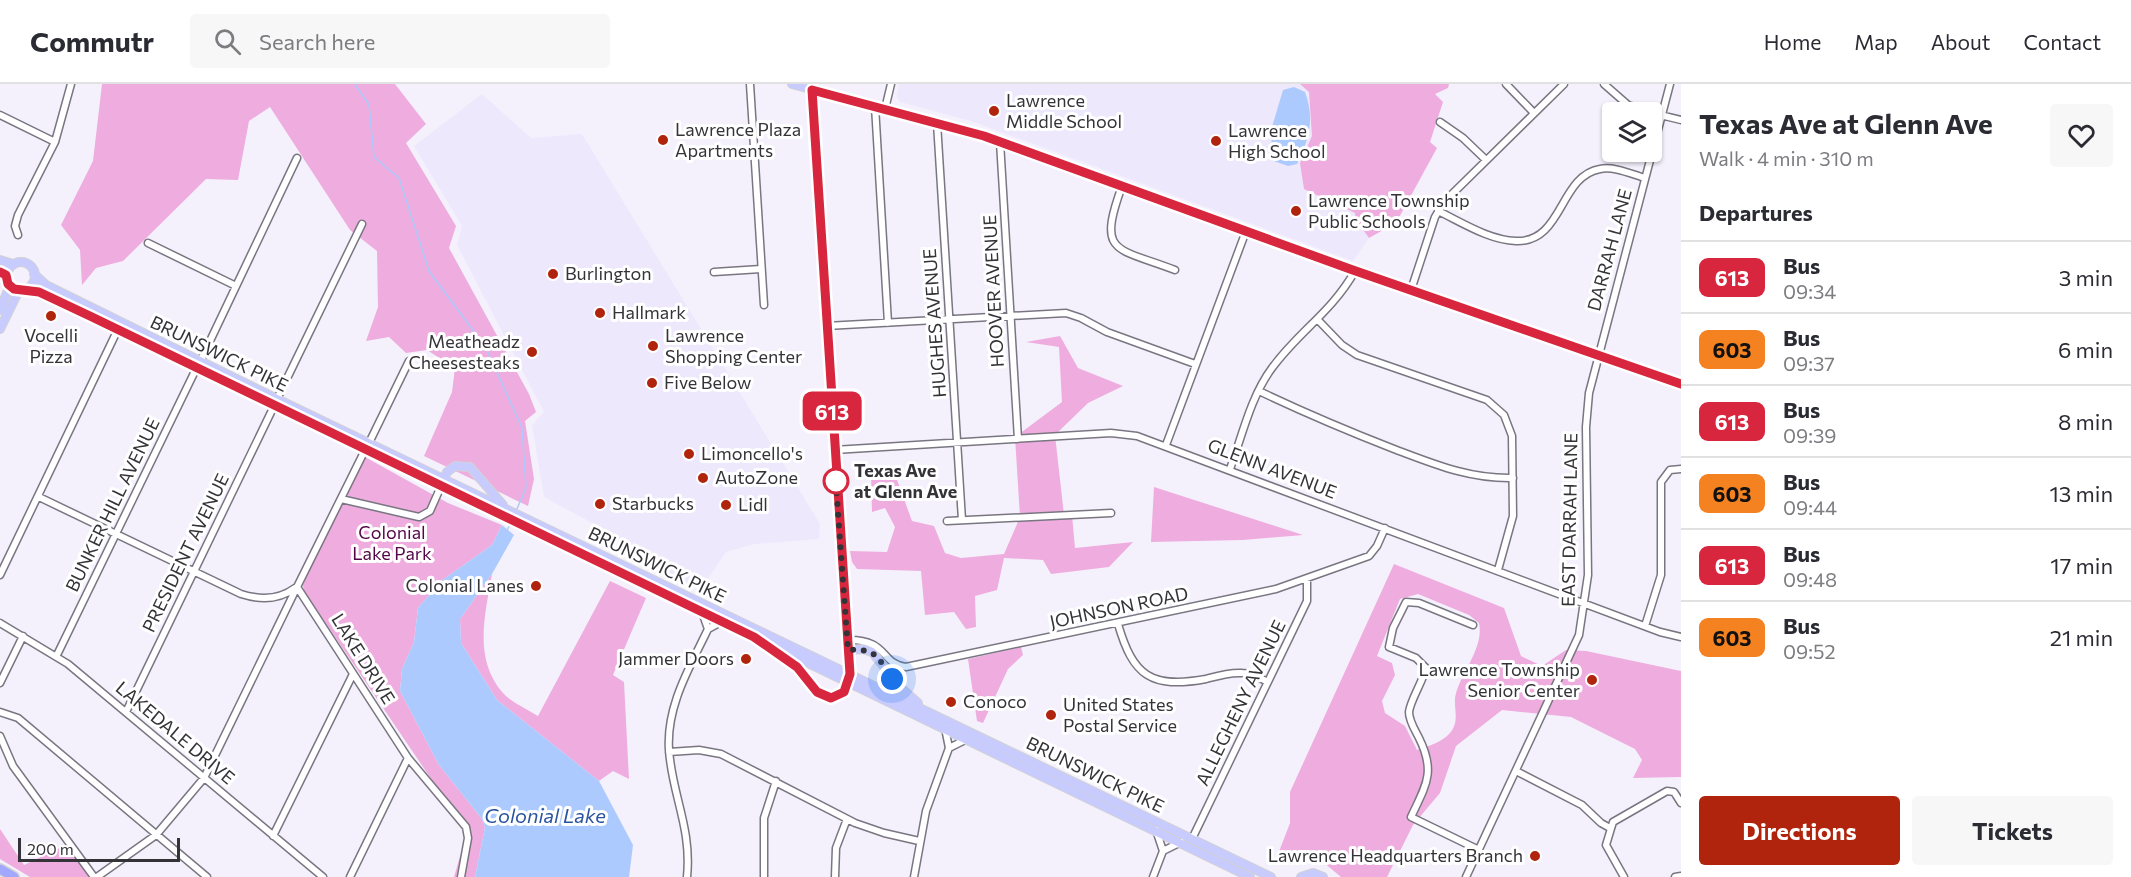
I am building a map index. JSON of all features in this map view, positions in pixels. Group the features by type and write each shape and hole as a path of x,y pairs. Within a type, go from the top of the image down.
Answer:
{"highway":[{"path":"0,869 14,877"}],"main road":[{"path":"797,85 1000,142 1355,271 1681,384"},
{"path":"0,260 13,264 26,263 34,274 33,284 23,290 0,329"},
{"path":"13,264 3,273 10,285 23,290"},
{"name":"BRUNSWICK PIKE","path":"34,274 46,285 198,365 508,513 721,622 939,717 1271,877"},
{"path":"0,310 10,285"},
{"name":"BRUNSWICK PIKE","path":"23,290 198,365"},
{"path":"442,483 447,472 455,466 470,467 508,513"},
{"name":"BRUNSWICK PIKE","path":"525,523 850,678 967,739 1250,877"},
{"path":"754,637 797,667 822,696 831,698 841,695 850,678"},
{"path":"848,650 863,649 872,652 900,687 939,717"},
{"path":"1301,877 1313,873 1323,877"}],"street":[{"path":"18,235 15,226 18,215 55,142 71,84"},
{"path":"750,84 764,305"},
{"path":"885,109 891,84"},
{"path":"1506,84 1534,113"},
{"path":"1411,290 1438,211 1451,194 1564,84"},
{"path":"1604,84 1619,99 1626,102"},
{"name":"DARRAH LANE","path":"1662,112 1670,84"},
{"path":"812,90 850,678"},
{"path":"875,106 888,323"},
{"path":"0,115 55,142"},
{"path":"1662,116 1681,120"},
{"path":"1440,122 1463,138 1486,160"},
{"name":"HUGHES AVENUE","path":"937,123 962,520"},
{"name":"HOOVER AVENUE","path":"1000,142 1018,439"},
{"name":"BUNKER HILL AVENUE","path":"57,655 297,158"},
{"name":"DARRAH LANE","path":"1598,354 1649,162"},
{"path":"1438,211 1495,237 1525,241 1539,236 1549,227 1577,183 1587,173 1607,168 1645,178"},
{"path":"1122,186 1109,225 1112,242 1120,249 1175,270"},
{"name":"PRESIDENT AVENUE","path":"126,712 362,224"},
{"path":"1166,445 1246,231"},
{"path":"148,243 236,286"},
{"path":"714,272 761,269"},
{"path":"1230,469 1259,391 1275,363 1337,300 1355,271"},
{"path":"826,326 1058,313 1073,315 1107,332 1195,364"},
{"path":"1318,320 1342,345 1357,355 1494,404 1504,415 1511,429 1512,526 1498,570"},
{"path":"0,575 118,329"},
{"name":"EAST DARRAH LANE","path":"1466,877 1575,648 1586,603 1588,575 1586,427 1589,393 1598,354"},
{"path":"0,736 13,766 95,877 156,835 204,778 409,362"},
{"path":"1259,391 1344,430 1456,473 1485,478 1513,478"},
{"name":"GLENN AVENUE","path":"834,450 1117,434 1137,436 1645,626 1681,636"},
{"path":"1645,626 1661,575 1661,482 1670,471 1681,469"},
{"path":"341,499 419,517 430,511 442,483"},
{"path":"39,496 250,597 277,597 297,587"},
{"path":"947,521 1111,513"},
{"name":"JOHNSON ROAD","path":"847,640 869,641 879,647 896,665 906,667 1119,624 1276,590 1307,579 1369,556 1377,546 1385,528"},
{"name":"ALLEGHENY AVENUE","path":"1192,839 1306,601 1307,579"},
{"name":"LAKE DRIVE","path":"297,587 408,758 466,827 468,838 461,877"},
{"path":"1473,626 1419,603 1406,602 1393,628 1389,647 1416,658 1426,668 1409,711 1411,723 1425,750 1431,771 1411,817 1479,850"},
{"path":"702,612 708,629"},
{"path":"687,877 687,837 669,752 673,707 708,629 721,622"},
{"name":"LAKEDALE DRIVE","path":"0,623 57,655 323,877"},
{"path":"1119,624 1130,659 1140,670 1157,679 1187,682 1245,673 1268,682"},
{"path":"0,682 23,636"},
{"path":"273,836 353,674"},
{"path":"0,712 18,718 207,877"},
{"path":"914,877 919,841 932,792 950,748 945,728"},
{"path":"950,748 967,739"},
{"path":"669,752 699,750 721,754 848,819 884,833 919,841"},
{"path":"350,877 408,758"},
{"path":"1516,771 1582,805 1601,823 1610,828"},
{"path":"764,877 764,818 776,781"},
{"path":"1624,877 1606,844 1613,822 1667,791 1674,792 1681,803"},
{"path":"835,877 836,848 848,819"},
{"path":"1153,877 1163,851 1156,830"},
{"path":"1163,851 1181,842"},
{"path":"1675,877 1681,876"}],"shaded area":[{"name":"Lawrence High School","path":"899,84 1426,84 1356,220 1369,238 1353,261 971,121 900,102 897,97"},
{"name":"Lawrence Shopping Center","path":"482,94 531,138 582,134 820,524 819,539 754,544 726,552 700,590 629,557 622,539 544,497 532,425 544,412 457,245 462,226 414,146"}],"green space":[{"path":"102,84 395,84 426,124 406,143 456,226 449,248 529,394 536,412 525,421 534,479 528,506 424,456 452,392 455,368 427,350 406,353 389,337 366,341 378,307 377,251 350,230 270,107 249,121 238,180 206,179 123,261 96,268 82,285 80,250 61,225 93,161"},
{"path":"1300,84 1449,84 1448,88 1435,94 1443,102 1430,142 1437,148 1396,223 1369,238 1356,220 1355,213 1304,189 1300,163 1312,136 1309,92"},
{"path":"1060,336 1078,368 1123,386 1088,403 1055,435 1064,515 1072,515 1075,548 1133,542 1109,567 1051,574 1043,560 1004,558 997,590 975,596 976,627 966,629 954,612 925,615 921,571 857,569 852,562 850,551 887,552 895,527 885,508 872,512 871,474 896,477 912,521 934,526 945,553 961,558 1004,554 1020,517 1015,437 1062,402 1059,347 1026,342"},
{"name":"Colonial Lake Park","path":"365,457 448,503 502,525 492,545 441,581 418,608 414,642 402,669 400,691 439,765 482,819 485,827 475,877 454,877 467,832 304,591 303,585 308,573"},
{"path":"1154,487 1303,535 1243,540 1151,542"},
{"path":"1394,564 1504,608 1521,656 1542,666 1566,650 1586,651 1681,671 1681,777 1633,778 1642,760 1635,749 1571,717 1502,710 1456,746 1440,793 1413,825 1387,877 1341,877 1323,862 1275,862 1290,823 1290,792","holes":["1418,594 1469,615 1479,623 1480,632 1476,650 1456,693 1455,723 1450,733 1443,739 1417,750 1405,726 1385,713 1382,701 1395,675 1392,663 1377,656 1400,599"]},
{"path":"492,574 484,621 484,651 488,666 494,680 506,696 538,716 610,581 646,598 613,675 624,682 629,779 613,771 599,781 497,700 461,643 460,619"},
{"path":"1021,647 1023,655 1008,669 983,723 977,721 968,659"},
{"path":"0,829 24,865 66,845 90,877 30,877 0,859"}],"water":[{"path":"1294,87 1305,92 1310,120 1305,146 1297,164 1288,166 1271,160 1272,127 1283,90"},
{"name":"Colonial Lake","path":"502,525 514,535 492,574 460,619 461,643 497,700 599,781 633,845 629,877 475,877 485,827 482,819 439,765 400,691 402,669 414,642 418,608 441,581 492,545"}],"waterway":[{"path":"355,84 369,105 374,157 399,178 429,271 486,348 522,428 526,488 516,511"},
{"path":"506,532 511,523"}],"bus line":[{"name":"613","path":"0,272 6,275 8,284 14,289 39,292 118,329 754,637 797,667 822,696 831,698 841,695 848,687 850,674 812,90 984,136 1350,269 1681,384"}],"place":[{"name":"Lawrence Middle School","path":"994,111"},
{"name":"Lawrence Plaza Apartments","path":"663,140"},
{"name":"Lawrence High School","path":"1216,141"},
{"name":"Lawrence Township Public Schools","path":"1296,211"},
{"name":"Burlington","path":"553,274"},
{"name":"Hallmark","path":"600,313"},
{"name":"Vocelli Pizza","path":"51,316"},
{"name":"Lawrence Shopping Center","path":"653,346"},
{"name":"Meatheadz Cheesesteaks","path":"532,352"},
{"name":"Five Below","path":"652,383"},
{"name":"Limoncello's","path":"689,454"},
{"name":"AutoZone","path":"703,478"},
{"name":"Texas Ave at Glenn Ave","path":"836,481"},
{"name":"Starbucks","path":"600,504"},
{"name":"Lidl","path":"726,505"},
{"name":"Colonial Lanes","path":"536,586"},
{"name":"Jammer Doors","path":"746,659"},
{"name":"Lawrence Township Senior Center","path":"1592,680"},
{"name":"Conoco","path":"951,702"},
{"name":"United States Postal Service","path":"1051,715"},
{"name":"Lawrence Headquarters Branch","path":"1535,856"}],"route":[{"path":"836,481 835,471 848,650 863,649 872,652 892,679"}]}
